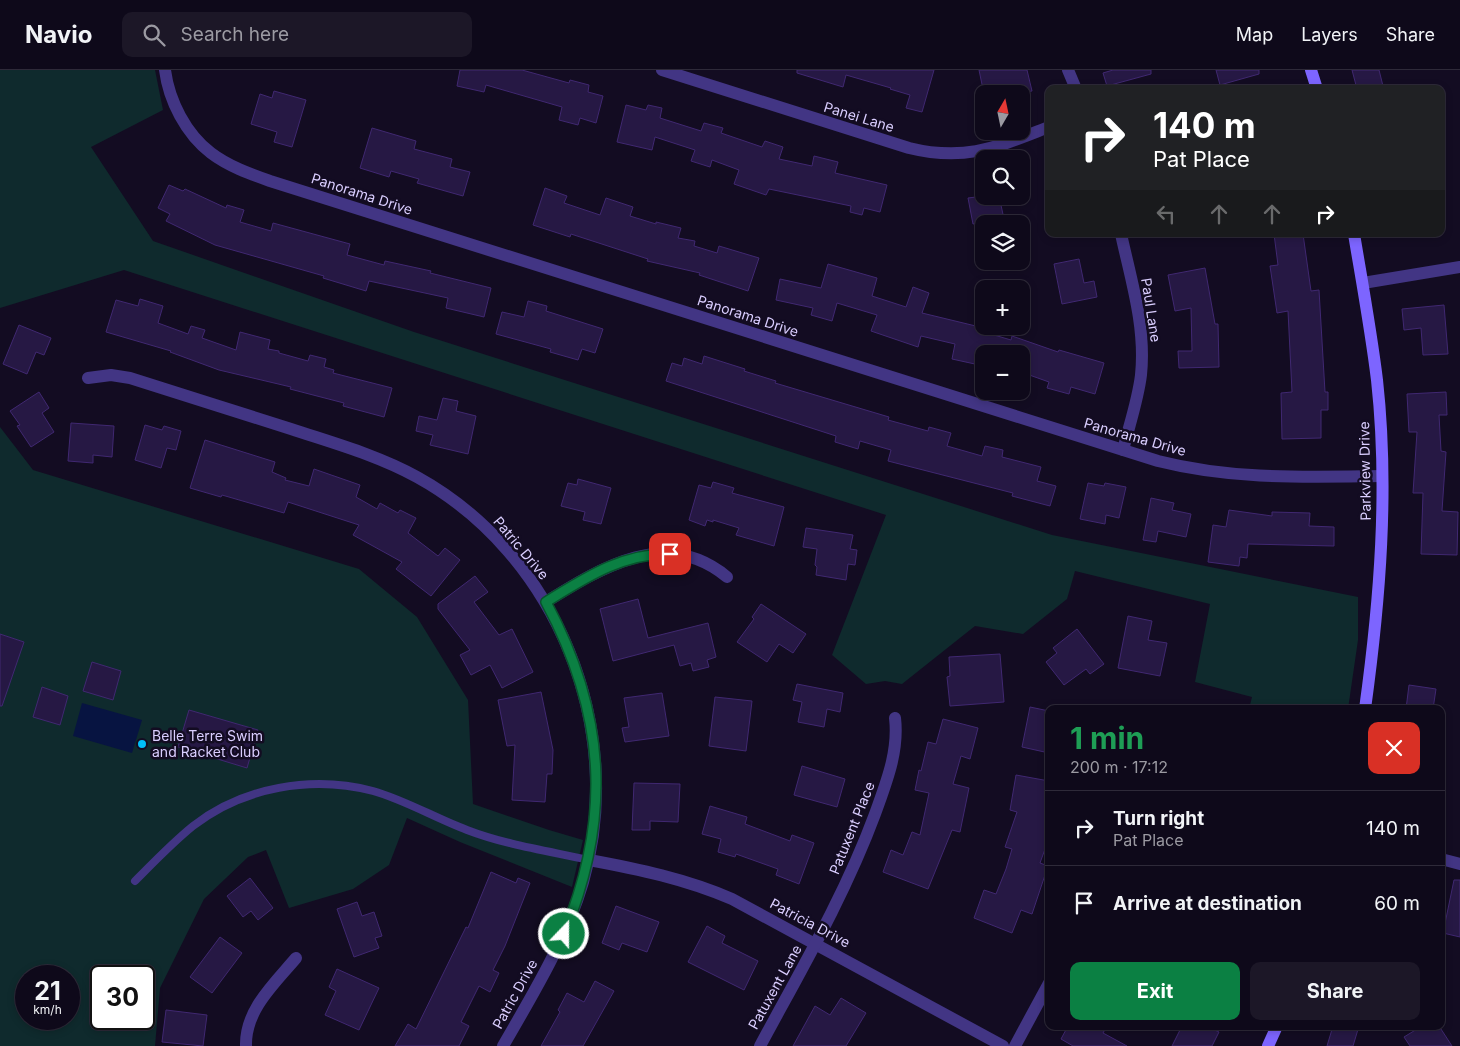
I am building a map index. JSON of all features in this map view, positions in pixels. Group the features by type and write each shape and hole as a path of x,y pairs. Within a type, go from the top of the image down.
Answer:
{"street":[{"name":"Panorama Drive","path":"166,70 170,92 176,108 191,133 211,153 254,175 1122,450 1184,467 1234,475 1278,477 1382,476"},
{"name":"Panei Lane","path":"662,70 909,148 938,154 952,155 983,150 1045,129"},
{"path":"1068,70 1074,85"},
{"path":"1311,70 1316,85"},
{"name":"Paul Lane","path":"1122,237 1139,316 1142,346 1138,392 1122,450"},
{"name":"Parkview Drive","path":"1354,237 1377,380 1382,476 1380,560 1374,643 1366,705"},
{"path":"1362,283 1460,266"},
{"name":"Patric Drive","path":"88,378 112,375 130,378 370,455 404,470 445,494 485,526 510,553 546,602 573,660 584,694 591,725 597,784 593,832 589,860 564,934 503,1046"},
{"path":"546,602 598,571 631,558 649,554 693,557 711,564 727,577"},
{"name":"Patuxent Place","path":"816,943 855,863 881,798 894,757 896,739 895,718"},
{"name":"Patricia Drive","path":"589,860 660,875 714,891 748,906 1003,1046"},
{"path":"1445,860 1460,864"},
{"name":"Patuxent Lane","path":"760,1046 816,943"},
{"path":"246,1046 246,1032 254,1010 296,958"},
{"path":"1015,1046 1045,990"},
{"path":"1268,1046 1275,1030"}],"lane":[{"path":"135,881 174,842 194,825 218,810 243,798 269,790 327,783 374,791 468,831 589,860"}],"green space":[{"path":"0,70 155,70 163,110 91,147 153,241 414,332 1052,535 1358,597 1358,640 1349,705 1250,705 1252,697 1195,682 1210,604 1075,571 1067,599 1023,634 975,626 902,684 885,681 866,684 832,655 886,515 124,270 0,308"},
{"name":"Belle Terre Swim and Racket Club","path":"0,427 33,470 359,569 417,617 468,700 473,804 583,840 572,887 460,842 407,818 389,865 353,889 289,908 266,850 248,857 204,899 160,988 155,1046 0,1046"}],"shaded area":[{"path":"82,703 142,720 132,753 73,736"}],"building":[{"path":"460,70 522,70 569,83 570,80 589,85 588,92 603,96 596,123 580,118 578,125 559,120 562,107 486,85 484,92 457,86"},
{"path":"797,70 934,70 922,112 906,108 910,95 891,88 846,75 843,87 797,73"},
{"path":"979,70 1027,70 1032,91 1030,91 1030,85 982,85"},
{"path":"1113,70 1151,70 1151,74 1111,85 1107,85 1103,73"},
{"path":"1216,70 1259,70 1259,74 1220,85"},
{"path":"1352,70 1379,70 1383,85 1356,85"},
{"path":"274,91 306,100 292,147 274,142 277,132 251,124 260,94 272,98"},
{"path":"626,105 646,110 648,105 662,108 660,118 701,131 704,123 723,128 721,133 762,147 765,141 783,147 779,159 812,166 814,156 838,162 835,173 887,185 880,212 864,208 862,215 850,212 851,206 769,189 766,195 734,184 739,170 712,160 710,167 691,161 695,150 655,137 652,150 617,142"},
{"path":"372,128 416,141 414,149 452,159 450,167 470,172 463,196 417,183 419,179 391,171 389,177 360,168"},
{"path":"169,185 183,191 185,189 226,208 227,205 244,210 240,222 271,231 273,223 350,244 347,255 384,265 385,261 431,271 430,273 491,288 484,317 446,308 448,298 369,281 366,291 323,278 324,276 215,245 166,221 170,214 158,208"},
{"path":"545,188 567,196 564,203 600,215 606,198 633,207 630,216 656,224 656,222 681,228 678,238 695,241 694,246 717,253 719,246 759,258 748,291 699,275 700,273 647,261 648,259 571,234 570,237 533,225"},
{"path":"975,197 975,205 1001,205 1003,215 975,215 975,224 973,224 968,198"},
{"path":"1274,237 1303,237 1311,291 1319,290 1325,392 1328,392 1328,410 1321,410 1321,438 1282,439 1281,393 1292,392 1288,311 1277,313 1270,266 1278,265"},
{"path":"1079,259 1084,283 1094,281 1097,297 1062,304 1054,264"},
{"path":"828,264 877,278 872,296 906,307 913,287 929,293 922,313 975,326 975,335 994,335 1011,340 1012,336 1058,352 1059,350 1104,363 1095,394 1071,387 1069,394 1047,388 1049,382 1030,375 1030,345 975,345 975,364 952,359 955,344 921,336 918,347 871,331 877,315 837,303 832,321 811,315 813,308 776,300 780,279 821,288"},
{"path":"1205,268 1215,324 1218,324 1219,367 1179,368 1178,351 1192,351 1191,308 1175,311 1168,275"},
{"path":"140,299 163,306 158,323 188,334 191,326 205,330 202,338 236,350 240,332 270,340 268,349 279,351 279,353 308,361 310,355 326,359 324,367 334,370 333,373 392,388 384,417 343,406 344,403 290,389 291,387 219,370 171,351 106,332 116,300 138,306"},
{"path":"528,301 547,306 546,311 603,329 595,353 582,349 578,360 550,352 551,349 496,334 502,312 524,317"},
{"path":"1444,305 1448,354 1423,355 1421,328 1404,330 1402,309"},
{"path":"19,325 51,338 44,355 36,352 27,374 3,364"},
{"path":"704,356 745,369 744,371 776,381 775,383 889,417 888,420 928,431 929,427 951,433 947,446 982,456 985,446 1003,450 1002,457 1041,467 1037,481 1056,486 1050,506 1012,496 1013,493 888,461 891,450 860,441 858,449 835,442 836,436 666,381 672,363 682,366 684,358 702,364"},
{"path":"39,392 49,408 42,413 54,432 31,447 17,426 20,425 10,411"},
{"path":"1446,392 1447,415 1439,415 1441,451 1446,452 1442,511 1458,512 1457,555 1421,554 1423,493 1413,493 1417,432 1409,432 1407,394"},
{"path":"443,398 458,401 456,411 476,416 468,454 430,445 433,435 416,431 419,416 437,420"},
{"path":"71,423 114,426 112,457 93,455 93,463 68,461"},
{"path":"145,425 162,430 164,426 181,431 176,450 167,448 161,468 135,460"},
{"path":"205,440 275,462 272,472 286,478 285,480 309,486 314,469 360,485 356,497 377,509 380,503 398,513 400,510 416,518 408,533 438,556 445,548 460,560 431,596 396,569 402,562 353,535 359,525 288,502 284,513 190,488"},
{"path":"578,479 611,488 601,524 583,520 585,512 561,506 568,483 577,485"},
{"path":"713,482 734,488 732,493 784,507 774,546 736,535 739,528 713,520 713,522 707,520 705,526 689,520 699,485 711,488"},
{"path":"1088,483 1104,486 1105,483 1126,487 1119,518 1106,515 1105,524 1080,519"},
{"path":"1151,498 1174,503 1172,510 1191,514 1186,537 1158,531 1156,542 1143,540"},
{"path":"1229,510 1272,516 1272,512 1310,513 1309,526 1334,527 1334,546 1248,544 1247,558 1240,557 1239,566 1208,562 1213,525 1226,527"},
{"path":"806,528 853,535 850,549 857,550 855,565 848,564 846,580 816,575 817,549 803,547"},
{"path":"475,576 488,592 474,602 499,635 512,629 533,672 502,688 490,665 471,675 460,655 470,650 438,609 438,604"},
{"path":"638,599 648,638 708,623 716,657 707,660 709,667 693,671 691,663 680,666 674,645 613,661 600,609"},
{"path":"761,604 806,634 793,653 779,644 767,662 737,642 754,619 752,617"},
{"path":"1128,616 1152,621 1148,640 1167,643 1160,676 1118,668"},
{"path":"1077,629 1104,664 1090,674 1086,669 1064,685 1046,662 1057,653 1053,648"},
{"path":"0,634 24,642 2,706 0,706"},
{"path":"1000,654 1004,702 950,706 947,677 950,676 949,657"},
{"path":"92,662 121,671 113,700 83,691"},
{"path":"797,684 843,693 840,712 827,709 824,727 798,722 802,702 793,700"},
{"path":"1409,685 1436,689 1434,705 1406,705"},
{"path":"42,687 68,696 60,725 33,717"},
{"path":"541,692 553,750 552,774 547,774 545,802 512,800 515,745 507,746 498,700"},
{"path":"662,693 669,736 625,742 622,728 629,727 624,698"},
{"path":"715,697 752,701 746,751 709,746"},
{"path":"1030,707 1045,710 1045,752 1022,747"},
{"path":"189,710 258,730 247,768 178,747"},
{"path":"943,719 978,728 970,759 961,756 953,784 969,788 960,832 952,830 928,889 883,872 891,850 903,855 912,832 920,835 929,793 915,790 928,742 936,744"},
{"path":"802,766 845,779 837,807 794,795"},
{"path":"1016,775 1045,780 1045,849 1040,863 1045,865 1045,875 1032,914 1021,910 1012,933 974,918 984,890 996,894 1006,869 1012,849 1005,847 1017,812 1010,810"},
{"path":"634,783 680,784 678,822 650,821 650,830 632,830"},
{"path":"710,806 747,817 745,824 790,841 792,835 814,843 799,884 776,875 778,869 736,854 735,857 718,852 721,839 702,834"},
{"path":"491,872 516,883 518,878 530,883 505,946 493,970 499,973 490,992 479,986 461,1022 469,1026 459,1046 395,1046 408,1024 416,1029 466,927 468,928"},
{"path":"250,878 273,908 258,920 251,911 243,917 227,896"},
{"path":"1454,880 1460,880 1460,937 1445,933 1445,923"},
{"path":"357,902 362,916 374,912 382,936 375,938 379,948 354,957 337,909"},
{"path":"616,906 659,922 647,952 622,943 619,950 602,943"},
{"path":"707,926 725,936 722,943 758,961 744,990 688,962"},
{"path":"220,937 242,953 212,993 190,977"},
{"path":"337,969 379,988 359,1030 325,1015 336,991 329,987"},
{"path":"595,981 614,991 583,1046 541,1046 560,1012 558,1010 567,993 584,1002"},
{"path":"841,998 866,1013 846,1046 793,1046 815,1006 830,1015"},
{"path":"166,1010 207,1015 203,1046 162,1042"},
{"path":"1066,1030 1105,1030 1103,1033 1127,1046 1073,1046 1061,1039"},
{"path":"1180,1030 1215,1030 1219,1032 1212,1046 1172,1046"},
{"path":"1332,1030 1358,1030 1353,1046 1327,1046"},
{"path":"1415,1030 1442,1030 1452,1046 1410,1046 1404,1037"}],"place":[{"name":"Belle Terre Swim and Racket Club","path":"142,744"}],"route":[{"path":"564,934 589,860 597,784 591,725 584,694 566,642 546,602 580,581 616,563 649,554 670,554"}]}
